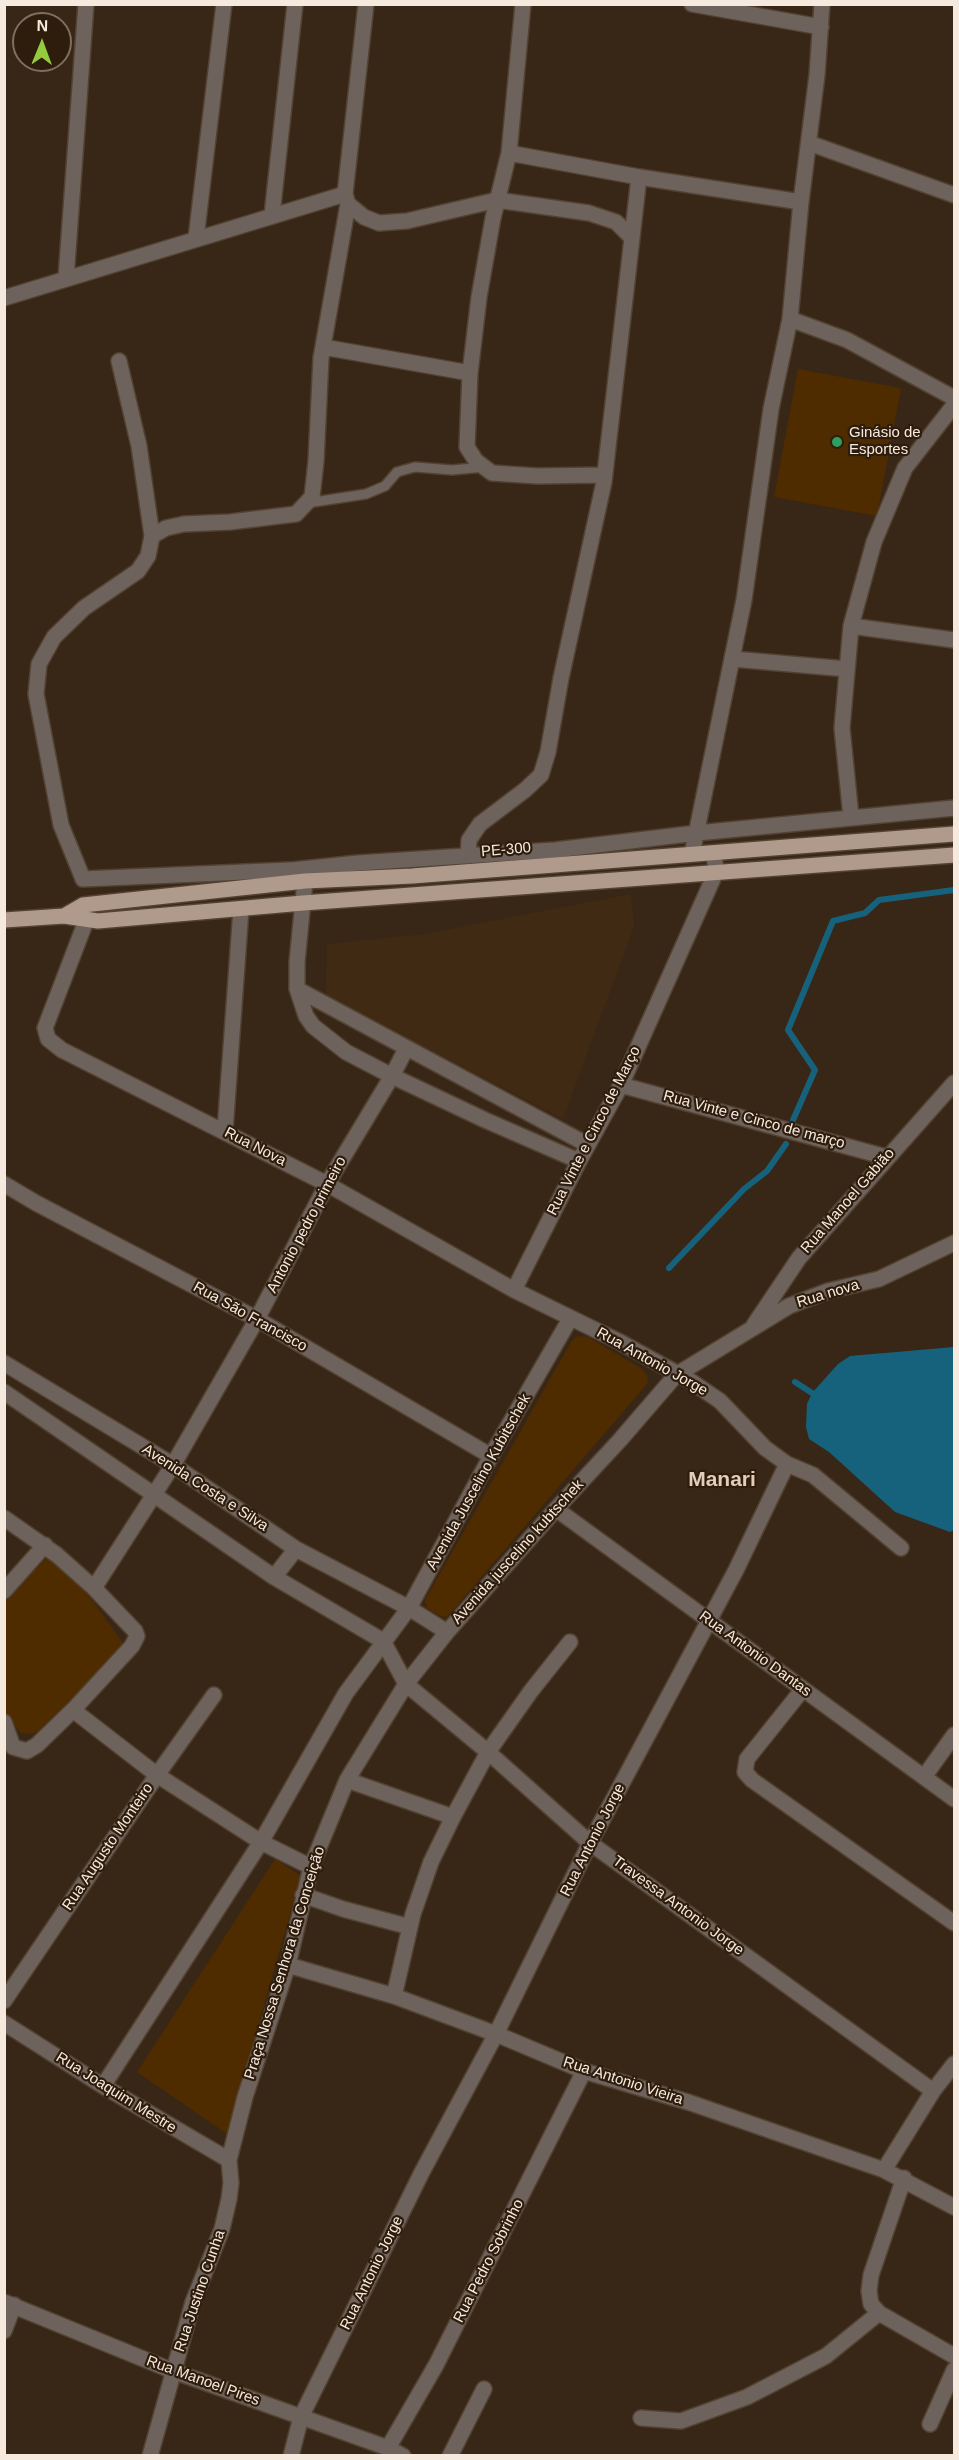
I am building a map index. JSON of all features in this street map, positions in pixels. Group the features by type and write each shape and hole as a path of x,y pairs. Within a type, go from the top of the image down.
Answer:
{"main road":[{"name":"PE-300","path":"64,916 83,905 229,888 714,854 954,834"},
{"name":"PE-300","path":"4,920 64,916 86,921 954,855"}],"street":[{"path":"66,278 86,4"},
{"path":"196,238 224,4"},
{"path":"272,215 295,4"},
{"path":"152,536 166,528 184,524 230,522 296,514 312,497 323,347 346,199 366,4"},
{"path":"524,4 508,153 479,297 470,373 467,447 476,461 492,474 537,477 604,475"},
{"path":"692,4 820,27"},
{"path":"692,854 744,600 771,409 790,319 822,4"},
{"path":"809,143 954,195"},
{"path":"508,153 639,177 801,202"},
{"path":"468,856 470,840 480,824 541,775 548,752 561,678 604,475 639,177"},
{"path":"4,298 272,215 346,199"},
{"path":"346,199 364,217 379,223 407,221 497,200 589,213 616,222 632,238"},
{"path":"790,319 847,340 954,398"},
{"path":"323,347 470,373"},
{"path":"119,361 139,446 152,536 148,555 138,571 84,608 54,638 39,664 36,694 61,825 83,879 290,870 555,850 697,833 954,808"},
{"path":"850,817 842,728 851,626 874,542 905,468 954,405"},
{"path":"851,626 954,640"},
{"path":"733,659 848,669"},
{"path":"714,854 716,872"},
{"path":"229,888 263,876 290,870"},
{"name":"Rua Vinte e Cinco de Março","path":"514,1290 579,1161 621,1085 716,872"},
{"path":"305,881 297,989 306,1016 328,1039 346,1052 392,1076 579,1161"},
{"path":"225,1131 241,909"},
{"name":"Rua Nova","path":"86,921 45,1028 48,1039 62,1050 327,1184 514,1290 570,1319"},
{"path":"297,989 588,1145"},
{"name":"Antonio pedro primeiro","path":"94,1588 173,1465 257,1319 327,1184 406,1049"},
{"name":"Rua Manoel Gabião","path":"752,1328 799,1258 886,1157 954,1083"},
{"name":"Rua Vinte e Cinco de março","path":"621,1085 886,1157"},
{"name":"Rua São Francisco","path":"4,1184 257,1319 491,1456"},
{"name":"Rua nova","path":"676,1375 798,1302 828,1291 879,1279 954,1243"},
{"name":"Rua Antonio Jorge","path":"291,2456 301,2417 422,2172 496,2034 591,1843 709,1621 787,1464 765,1448 720,1401 689,1380 676,1375 620,1341 570,1319"},
{"name":"Avenida Juscelino Kubitschek","path":"103,2086 261,1842 346,1693 410,1608 491,1456 570,1319"},
{"name":"Avenida Costa e Silva","path":"4,1363 173,1465 296,1549 410,1608 447,1632"},
{"name":"Avenida juscelino kubtschek","path":"372,1739 406,1684 447,1632 556,1509 621,1440 676,1375"},
{"path":"5,1392 274,1577 383,1641 406,1684"},
{"path":"787,1464 813,1475 901,1548"},
{"name":"Rua Antonio Dantas","path":"556,1509 954,1799"},
{"path":"4,1518 45,1545 94,1588 135,1631 137,1636 132,1646 37,1745 27,1751 13,1747 4,1722"},
{"path":"4,1591 45,1545"},
{"path":"274,1577 296,1549"},
{"path":"394,1996 410,1927 431,1862 453,1817 488,1752 570,1641"},
{"name":"Travessa Antonio Jorge","path":"406,1684 488,1752 591,1843 933,2091"},
{"path":"803,1689 747,1759 744,1768 753,1780 954,1923"},
{"name":"Rua Augusto Monteiro","path":"4,2001 214,1695"},
{"path":"73,1710 157,1775 261,1842 311,1867"},
{"path":"924,1777 954,1735"},
{"name":"Praça Nossa Senhora da Conceição","path":"229,2160 245,2097 288,1965 311,1867 347,1780 372,1739"},
{"path":"347,1780 453,1817"},
{"path":"303,1895 343,1909 410,1927"},
{"name":"Rua Antonio Vieira","path":"288,1965 394,1996 496,2034 584,2071 688,2102 884,2170 904,2178 954,2207"},
{"name":"Rua Joaquim Mestre","path":"4,2023 103,2086 229,2160"},
{"path":"884,2170 933,2091 954,2064"},
{"name":"Rua Pedro Sobrinho","path":"386,2452 436,2365 584,2071"},
{"name":"Rua Justino Cunha","path":"150,2456 193,2302 222,2229 230,2191 229,2160"},
{"path":"904,2178 871,2275 869,2290 871,2304 879,2313 954,2356"},
{"path":"4,2331 9,2303"},
{"name":"Rua Manoel Pires","path":"9,2303 172,2372 301,2417 386,2452 403,2456"},
{"path":"641,2418 681,2421 747,2397 826,2356 879,2313"},
{"path":"930,2424 954,2370"},
{"path":"452,2455 484,2389"}],"lane":[{"path":"307,503 366,494 385,486 397,472 415,467 452,470 484,467"}],"shaded area":[{"name":"Ginásio de Esportes","path":"798,369 901,388 877,516 774,497"},
{"path":"631,894 634,926 563,1119 423,1046 416,1048 326,995 327,944 425,934"},
{"path":"577,1336 588,1337 642,1369 648,1377 647,1384 447,1617 440,1616 427,1608 425,1600 571,1342"},
{"path":"53,1556 92,1600 123,1643 122,1650 38,1731 31,1734 21,1733 5,1714 5,1598 47,1558"},
{"path":"275,1859 301,1876 227,2134 137,2072"}],"water":[{"path":"954,1347 954,1530 950,1532 895,1512 829,1452 809,1439 806,1427 807,1404 812,1393 838,1364 850,1356"}],"waterway":[{"path":"793,1120 815,1070 788,1030 833,921 865,913 879,900 954,890"},
{"path":"669,1268 744,1189 767,1171 786,1144"},
{"path":"795,1382 812,1393"}],"place":[{"name":"Ginásio de Esportes","path":"837,442"}],"district":[{"name":"Manari","path":"722,1480"}]}
